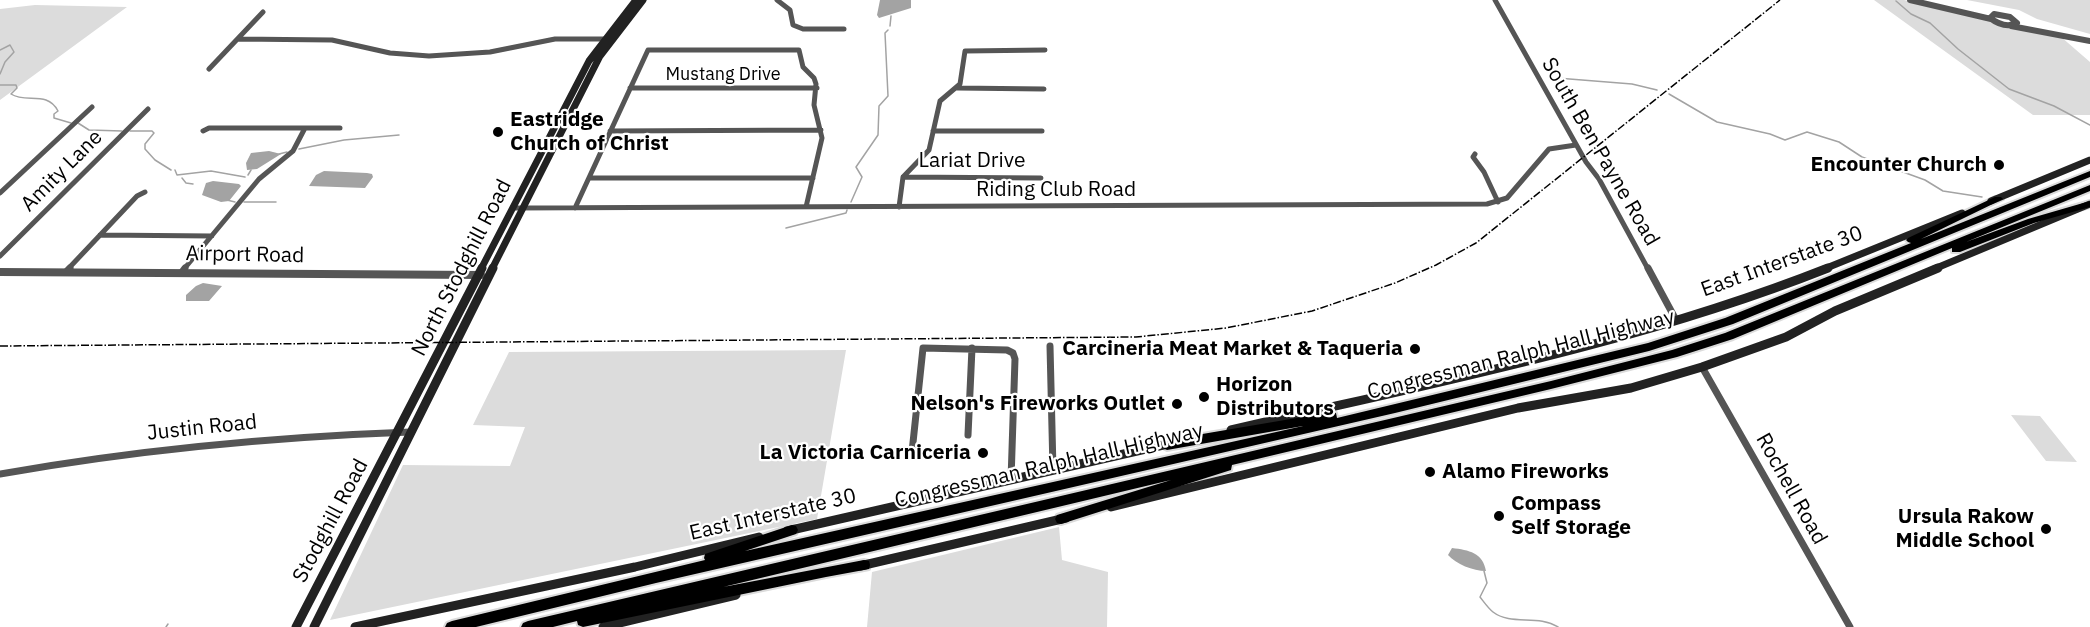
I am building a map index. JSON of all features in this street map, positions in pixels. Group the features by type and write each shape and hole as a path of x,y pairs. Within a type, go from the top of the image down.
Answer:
{"highway":[{"name":"Congressman Ralph Hall Highway","path":"452,627 656,577 1395,409 1648,347 1729,321 2090,174"},
{"name":"Congressman Ralph Hall Highway","path":"528,627 1561,383 1673,354 1729,336 2090,188"},
{"path":"1772,304 1998,199"},
{"path":"1901,266 1948,253 2031,221 2090,204"},
{"path":"1167,445 1376,409 1395,409"},
{"path":"1061,519 1334,435"},
{"path":"509,614 532,605 727,553 792,530"},
{"path":"553,627 864,565"}],"main road":[{"name":"North Stodghill Road","path":"398,432 584,71 636,0"},
{"name":"North Stodghill Road","path":"410,432 607,40 643,0"},
{"name":"East Interstate 30","path":"359,626 635,567 1467,377 1676,320 1782,285 2090,160"},
{"path":"603,627 1518,408 1630,388 1702,368 1786,337 1834,311 2090,204"},
{"name":"Stodghill Road","path":"296,627 398,432"},
{"name":"Stodghill Road","path":"314,627 410,432"}],"street":[{"path":"777,0 790,10 793,25 803,29 844,29"},
{"name":"South Ben Payne Road","path":"1495,0 1576,144 1599,179 1676,320"},
{"path":"1910,0 1993,17 2006,16 2013,24"},
{"path":"1920,0 1993,17 1998,23 2090,40"},
{"path":"209,69 263,12"},
{"path":"238,39 332,40 390,53 429,57 477,54 550,40 579,38 607,40"},
{"path":"575,208 648,50 799,50 803,67 814,78 817,88 814,105 821,130 821,144 806,207"},
{"path":"899,207 903,177 929,150 937,108 940,101 957,88 962,78 965,51 1045,50"},
{"name":"Mustang Drive","path":"630,88 817,88"},
{"path":"957,88 1044,89"},
{"path":"0,193 92,107"},
{"name":"Amity Lane","path":"0,256 148,109"},
{"path":"202,131 209,128 340,128"},
{"path":"182,272 259,178 293,151 306,128"},
{"path":"610,131 821,130"},
{"path":"933,131 1042,131"},
{"path":"1475,154 1473,157 1484,172 1498,202 1507,198 1549,148 1576,144"},
{"name":"Lariat Drive","path":"903,177 1041,178"},
{"path":"589,178 813,178"},
{"path":"66,272 137,196 145,192"},
{"name":"Riding Club Road","path":"513,208 1481,204 1498,202"},
{"path":"100,235 212,236"},
{"name":"Airport Road","path":"0,272 490,275"},
{"path":"1050,346 1053,470"},
{"path":"912,452 923,348 1007,350 1015,357 1011,480"},
{"path":"968,435 972,348"},
{"name":"Rochell Road","path":"1702,368 1850,627"},
{"name":"Justin Road","path":"0,474 81,459 221,441 319,434 410,432"}],"shaded area":[{"path":"880,0 911,0 911,8 879,18 877,15"},
{"path":"1874,0 1904,0 2060,36 2090,62 2090,115 2033,115"},
{"path":"1967,0 2090,0 2090,34 2037,19 2019,10"},
{"path":"35,5 127,7 0,100 0,9"},
{"path":"269,151 281,154 257,169 247,170 246,163 251,153"},
{"path":"324,171 367,173 372,174 373,177 365,188 309,186 316,175"},
{"path":"213,181 241,186 229,201 221,202 202,195 206,183"},
{"path":"203,283 222,286 209,301 186,301 186,295"},
{"path":"846,350 817,519 330,620 403,465 510,466 525,427 473,425 509,352"},
{"path":"2011,415 2040,416 2077,462 2046,461"},
{"path":"1059,527 1062,560 1108,572 1107,627 867,627 872,572"},
{"path":"1452,548 1474,553 1482,560 1486,571 1470,568 1455,561 1448,555"}],"waterway":[{"path":"1896,1 1911,14 1930,23 1958,49 2009,89 2054,106 2090,125"},
{"path":"890,26 891,16"},
{"path":"851,202 862,177 856,167 878,135 879,106 888,96 885,33 888,30"},
{"path":"0,50 10,45 14,52 5,62 0,74"},
{"path":"1557,78 1632,84 1657,90"},
{"path":"0,85 16,85 17,88 11,94 17,97 48,101 58,111 54,114 54,118 71,123"},
{"path":"1669,94 1717,122 1770,134 1785,140 1807,132 1839,142 1862,157 1925,180 1943,191 1982,197"},
{"path":"78,123 89,130 122,131"},
{"path":"130,131 152,131 154,133 145,144 145,149 155,160 171,170"},
{"path":"299,149 344,140 399,135"},
{"path":"279,154 287,152"},
{"path":"175,170 177,175 211,171 245,177"},
{"path":"248,175 251,170"},
{"path":"182,178 186,183 193,184"},
{"path":"227,200 235,202"},
{"path":"244,202 276,202"},
{"path":"786,228 846,213 847,210"},
{"path":"1484,571 1487,583 1480,597 1493,612 1508,618 1542,621 1558,627"}],"railway":[{"path":"0,346 1136,337 1226,328 1312,311 1395,283 1436,265 1476,243 1780,0"}],"place":[{"name":"Eastridge Church of Christ","path":"498,132"},
{"name":"Encounter Church","path":"1999,165"},
{"name":"Carcineria Meat Market & Taqueria","path":"1415,349"},
{"name":"Horizon Distributors","path":"1204,397"},
{"name":"Nelson's Fireworks Outlet","path":"1177,404"},
{"name":"La Victoria Carniceria","path":"983,453"},
{"name":"Alamo Fireworks","path":"1430,472"},
{"name":"Compass Self Storage","path":"1499,516"},
{"name":"Ursula Rakow Middle School","path":"2046,529"}]}
